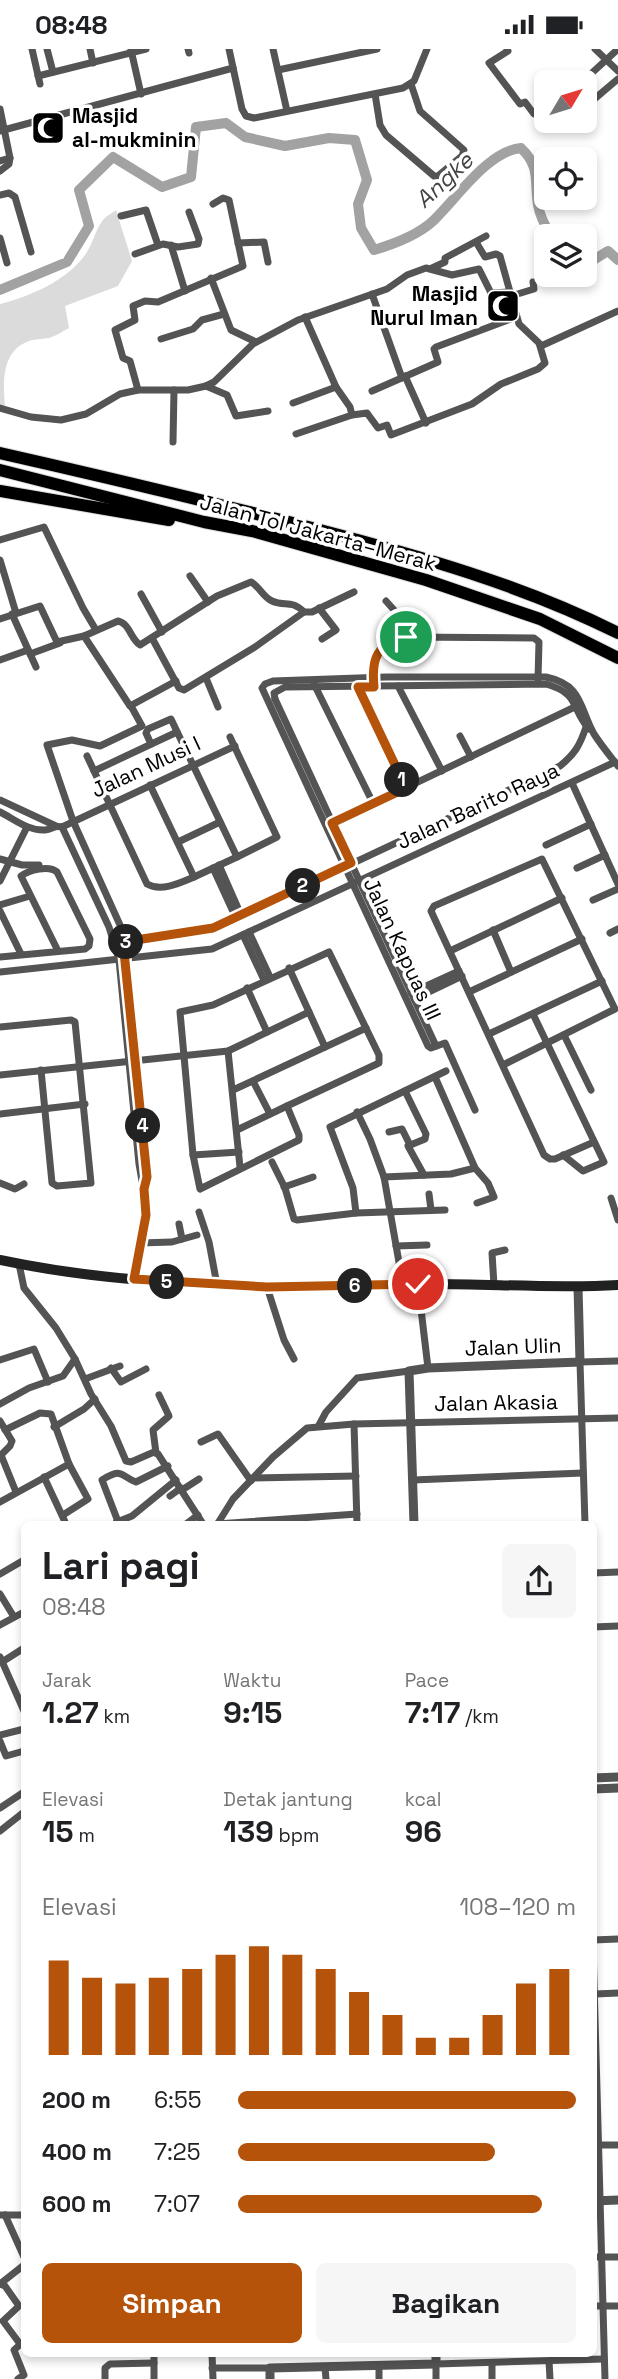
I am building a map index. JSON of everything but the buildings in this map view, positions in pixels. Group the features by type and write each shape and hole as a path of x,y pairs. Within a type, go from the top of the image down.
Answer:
{"highway":[{"name":"Jalan Tol Jakarta–Merak","path":"0,453 187,496 396,550 547,600 618,633"},
{"name":"Jalan Tol Jakarta–Merak","path":"0,470 204,522 252,531 426,580 540,619 618,657"},
{"path":"0,491 130,515 204,522"}],"main road":[{"path":"0,1260 134,1279 217,1285 618,1285"}],"street":[{"path":"32,49 40,85"},
{"path":"47,49 53,72"},
{"path":"90,49 93,63"},
{"path":"38,76 146,49"},
{"path":"229,49 242,109 246,116 254,118 411,85 427,49"},
{"path":"273,49 287,111"},
{"path":"278,70 377,49"},
{"path":"507,49 508,51 489,63 520,104 525,102 534,114"},
{"path":"595,49 618,71"},
{"path":"595,70 618,49"},
{"path":"131,51 141,93"},
{"path":"3,131 233,68"},
{"path":"597,97 618,79"},
{"path":"375,94 380,125 386,135 438,176 462,156 464,150 420,111 411,85"},
{"path":"0,109 10,159 9,164 0,171"},
{"path":"0,162 10,159"},
{"path":"0,195 9,193 15,197 31,252"},
{"path":"138,390 130,361 123,358 116,328 135,320 132,309 134,305 145,300 158,302 242,267 229,199 223,198 213,204"},
{"path":"121,216 146,211 158,245"},
{"path":"135,254 158,245 178,247 199,243 189,212"},
{"path":"206,386 256,342 304,317 387,289 407,275 445,262 445,258 486,236"},
{"path":"0,239 7,263"},
{"path":"238,243 264,241 268,262"},
{"path":"296,434 352,415 367,413 377,428 387,425 391,435 472,404 501,384 538,369 545,363 541,346 523,329 516,317 500,256 496,254 485,257 476,242"},
{"path":"170,245 185,291"},
{"path":"431,268 452,275 479,268 491,293 510,294 534,289 533,282"},
{"path":"211,278 233,332 256,342"},
{"path":"372,294 403,377 426,423"},
{"path":"541,346 618,311"},
{"path":"161,339 193,329 202,320 224,314"},
{"path":"304,317 352,415"},
{"path":"372,391 438,362 435,348 516,317"},
{"path":"0,408 31,417 61,420 86,414 113,397 138,390 174,390 206,386 227,395 236,416 268,411"},
{"path":"293,403 336,387"},
{"path":"173,442 174,390"},
{"path":"0,540 44,527 96,630"},
{"path":"0,560 8,582 14,613 36,667"},
{"path":"190,576 208,602"},
{"path":"0,660 84,636 118,621 127,625 138,644 142,644 223,593 253,582 271,600 294,604 304,612"},
{"path":"152,638 182,691 206,678 304,612 354,592"},
{"path":"141,594 162,632"},
{"path":"386,601 403,619 405,637"},
{"path":"0,619 40,605 54,639 60,643"},
{"path":"319,608 337,630 322,639"},
{"path":"84,636 142,726 100,746 72,740 47,745 73,821 116,917 146,1215 134,1279"},
{"path":"373,682 373,660 377,652 392,641 405,637 534,638 539,642 538,680"},
{"path":"206,678 218,707"},
{"path":"271,701 281,688 314,683 538,680 565,692 580,705 594,733 615,759 618,773"},
{"path":"131,706 176,681"},
{"path":"271,701 262,688 274,681 358,687 373,682 398,686 444,681"},
{"path":"314,683 373,803"},
{"path":"398,686 442,771"},
{"path":"358,687 406,788"},
{"name":"Jalan Kapuas III","path":"271,701 348,864 428,1046 436,1046 356,882"},
{"path":"580,705 586,727 594,733"},
{"path":"332,823 580,705"},
{"path":"151,744 146,733 150,727 170,718 237,857"},
{"name":"Jalan Barito Raya","path":"119,943 196,932 213,928 239,916 561,766 573,756 586,727"},
{"path":"94,771 177,732"},
{"path":"460,736 471,757"},
{"path":"87,756 147,884 155,888 194,877 277,837 230,737"},
{"name":"Jalan Musi I","path":"59,826 234,745"},
{"name":"Jalan Barito Raya","path":"0,971 203,951 246,934 572,783 615,759"},
{"name":"Jalan Kapuas III","path":"307,777 332,823 348,864"},
{"path":"572,783 618,886 593,900"},
{"path":"150,785 194,877"},
{"path":"0,800 59,826 119,943"},
{"path":"0,812 27,827 43,830 59,826"},
{"path":"178,842 220,822"},
{"path":"546,845 591,824"},
{"path":"0,881 27,827"},
{"path":"577,868 605,855"},
{"path":"0,859 9,863 39,865"},
{"path":"503,1065 614,1010 542,859 432,908 450,951 544,1155 552,1160 594,1142"},
{"path":"216,867 239,916"},
{"path":"0,957 85,949 90,942 55,869 22,875 30,897 58,951"},
{"path":"0,905 30,897"},
{"path":"450,951 562,898"},
{"path":"0,911 21,954"},
{"path":"610,933 618,929"},
{"path":"493,930 511,972"},
{"path":"246,934 267,979"},
{"path":"469,992 582,939"},
{"path":"237,1129 379,1063 379,1055 329,952 213,1005 180,1012 193,1155 197,1184 202,1189 236,1173 240,1167 299,1140 287,1106"},
{"path":"289,968 325,1047"},
{"path":"413,996 461,974"},
{"path":"489,1034 602,981"},
{"path":"247,988 267,1032"},
{"path":"0,1075 228,1051 309,1012"},
{"path":"533,1014 604,1161 584,1171 563,1155"},
{"path":"0,1027 71,1020 76,1023 91,1183 57,1187 52,1183 41,1070"},
{"path":"233,1090 366,1028"},
{"path":"564,1035 591,1090"},
{"path":"436,1046 445,1043 475,1110"},
{"path":"228,1051 240,1167"},
{"path":"356,1213 353,1188 330,1127 446,1071"},
{"path":"435,1077 475,1168 494,1196 477,1203"},
{"path":"253,1081 270,1114"},
{"path":"405,1091 426,1137 410,1145"},
{"path":"0,1114 85,1104"},
{"path":"357,1112 384,1177 402,1285"},
{"path":"410,1123 418,1119"},
{"path":"389,1132 402,1129 410,1145 409,1149 424,1175"},
{"path":"193,1155 239,1153"},
{"path":"272,1161 294,1219 297,1220 356,1213 445,1210"},
{"path":"384,1177 451,1174 475,1168"},
{"path":"284,1187 313,1177"},
{"path":"0,1183 15,1189 24,1184"},
{"path":"429,1194 431,1210"},
{"path":"611,1198 618,1220"},
{"path":"199,1212 209,1242 217,1285"},
{"path":"179,1224 182,1240"},
{"path":"140,1243 182,1240 197,1235"},
{"path":"396,1246 427,1245"},
{"path":"494,1285 492,1252 505,1250"},
{"path":"19,1263 24,1288 56,1328 75,1359 127,1462 156,1453"},
{"path":"418,1284 428,1368"},
{"path":"267,1287 293,1359"},
{"path":"579,1287 585,1521"},
{"path":"0,1360 34,1349 48,1382"},
{"path":"0,1405 29,1388 63,1376 75,1359"},
{"name":"Jalan Ulin","path":"409,1371 618,1361"},
{"path":"85,1379 116,1367 121,1382 146,1369"},
{"path":"219,1521 228,1504 266,1466 307,1428 319,1425 326,1412 357,1378 409,1371 414,1521"},
{"path":"159,1395 169,1416 153,1430 156,1453 201,1521"},
{"path":"54,1427 95,1399"},
{"path":"5,1430 40,1413 50,1413 69,1464 88,1499 63,1515"},
{"name":"Jalan Akasia","path":"319,1425 618,1418"},
{"path":"0,1421 12,1443 2,1457 16,1492"},
{"path":"354,1424 357,1521"},
{"path":"201,1442 218,1434 252,1480"},
{"path":"0,1501 69,1464"},
{"path":"115,1521 102,1480 122,1474 136,1482 167,1466"},
{"path":"413,1480 583,1473"},
{"path":"252,1480 356,1476"},
{"path":"44,1477 65,1521"},
{"path":"170,1496 199,1479"},
{"path":"121,1521 132,1516 176,1480"},
{"path":"259,1521 357,1514"},
{"path":"191,1521 198,1515"},
{"path":"0,1574 21,1562"},
{"path":"597,1573 618,1571"},
{"path":"0,1594 14,1617"},
{"path":"0,1625 21,1614"},
{"path":"597,1626 618,1626"},
{"path":"21,1649 1,1659 21,1704"},
{"path":"0,1735 21,1730"},
{"path":"0,1741 6,1756 21,1752"},
{"path":"597,1778 618,1777"},
{"path":"597,1789 618,1788"},
{"path":"0,1808 21,1794"},
{"path":"0,1832 21,1814"},
{"path":"597,1942 618,1939"},
{"path":"597,1994 618,1993"},
{"path":"597,2145 618,2145"},
{"path":"605,2379 597,2201 618,2200"},
{"path":"21,2215 3,2218 21,2251"},
{"path":"598,2257 618,2257"},
{"path":"21,2267 0,2284 5,2286 19,2306 3,2321 21,2342"},
{"path":"597,2307 618,2306"},
{"path":"18,2379 24,2375 14,2350 21,2344"},
{"path":"154,2357 155,2379"},
{"path":"212,2357 213,2379"},
{"path":"212,2368 379,2367 436,2359 492,2363 604,2358"},
{"path":"436,2359 436,2379"},
{"path":"549,2361 550,2379"},
{"path":"105,2379 105,2368 110,2364 154,2363"},
{"path":"492,2363 492,2379"},
{"path":"325,2367 326,2379"},
{"path":"379,2367 379,2379"},
{"path":"270,2368 270,2379"}],"shaded area":[{"path":"116,210 132,261 118,286 65,306 69,328 49,338 22,344 14,351 9,358 4,377 5,407 0,405 0,304 36,292 68,273 85,255 103,220"}],"waterway":[{"name":"Angke","path":"0,290 67,262 89,226 79,190 113,157 162,187 191,177 196,127 226,123 245,137 285,146 329,138 355,140 367,180 358,204 361,228 374,250 420,231 433,221 485,166 497,157 521,148 534,168 539,209 545,224"},
{"name":"Angke","path":"597,258 608,251 618,260"}],"place":[{"name":"Masjid al-mukminin","path":"48,128"},
{"name":"Masjid Nurul Iman","path":"503,306"}],"route":[{"path":"406,637 392,641 377,652 373,660 374,687 358,687 406,788 332,823 351,863 213,928 123,942 147,1177 144,1189 147,1210 134,1279 267,1287 418,1284"}]}
